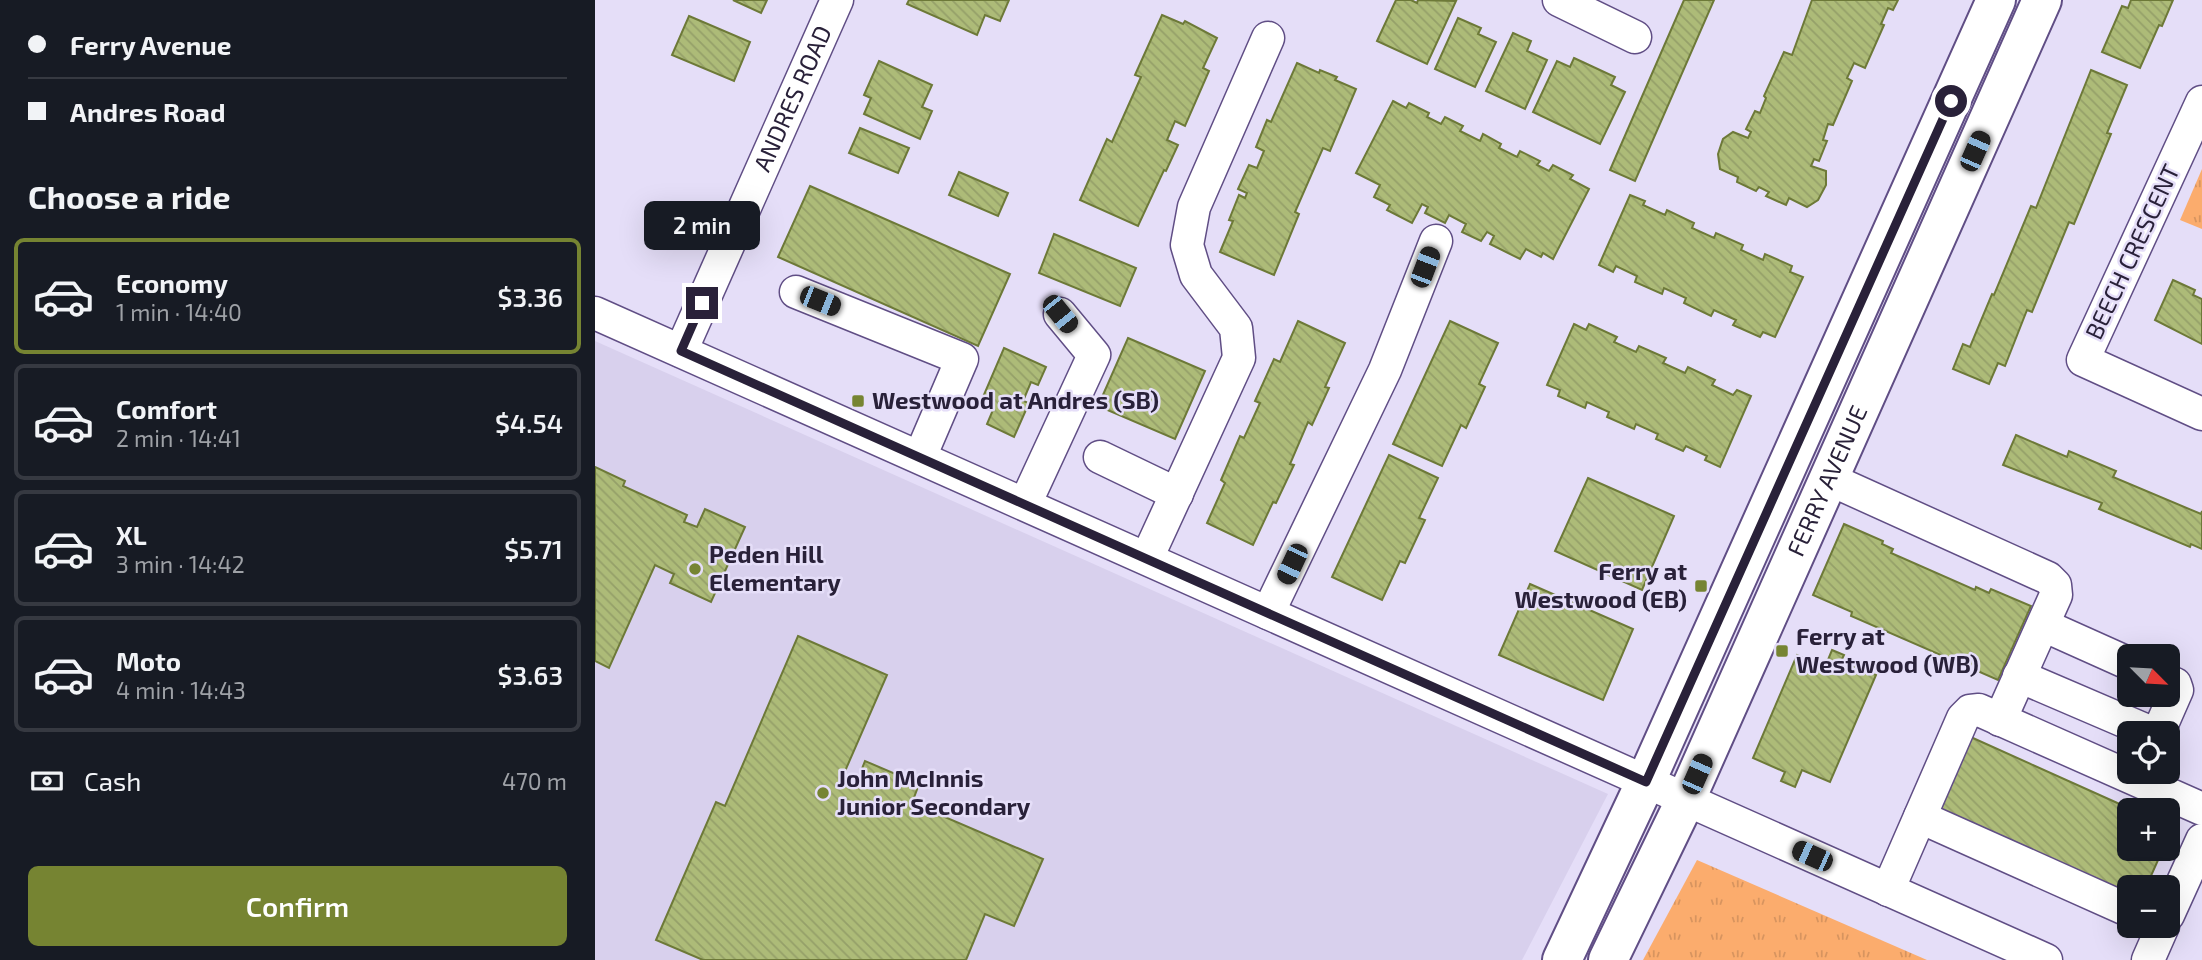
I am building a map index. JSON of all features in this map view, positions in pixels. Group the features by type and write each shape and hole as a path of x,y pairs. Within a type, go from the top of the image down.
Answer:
{"main road":[{"name":"FERRY AVENUE","path":"1562,960 1646,782 1996,0"},
{"name":"FERRY AVENUE","path":"1608,960 1686,799 2042,0"}],"street":[{"name":"ANDRES ROAD","path":"681,351 837,0"},
{"path":"1559,0 1635,37"},
{"path":"1147,558 1239,358 1236,328 1196,275 1187,245 1194,207 1268,38"},
{"name":"BEECH CRESCENT","path":"2202,102 2083,360 2202,414"},
{"path":"1268,613 1385,370 1436,241"},
{"path":"796,292 963,359 920,457"},
{"path":"595,313 2046,960"},
{"path":"1025,504 1094,355 1060,314"},
{"path":"1100,457 1177,494"},
{"path":"1829,479 2048,578 2055,584 2056,595 2000,720"},
{"path":"2043,625 2117,658"},
{"path":"2019,676 2126,721"},
{"path":"1888,890 1963,718 1969,711 1979,710 2202,809"},
{"path":"1920,817 2117,905"},
{"path":"2180,889 2202,840"},
{"path":"2148,960 2158,938"}],"shaded area":[{"path":"595,341 1608,794 1522,960 595,960"}],"green space":[{"path":"2202,169 2202,229 2180,220"},
{"path":"1697,860 1927,960 1643,960"}],"building":[{"path":"733,0 767,0 761,13"},
{"path":"909,0 1009,0 1000,21 985,15 977,35 907,4"},
{"path":"1396,0 1411,0 1417,3 1418,0 1456,1 1427,64 1377,41"},
{"path":"1684,0 1714,0 1635,181 1610,170"},
{"path":"1812,0 1898,0 1893,10 1888,8 1881,24 1884,25 1865,68 1854,63 1847,78 1852,81 1833,125 1828,124 1823,140 1827,141 1819,161 1814,159 1811,166 1826,171 1826,185 1818,200 1807,207 1789,198 1786,205 1766,196 1769,192 1759,187 1756,191 1737,182 1738,177 1720,169 1718,154 1723,139 1733,132 1748,138 1751,132 1746,129 1755,111 1760,113 1766,98 1764,96 1784,52 1792,55"},
{"path":"2131,0 2173,0 2140,68 2102,52 2122,6 2128,8"},
{"path":"1162,15 1183,24 1185,21 1217,38 1203,68 1209,71 1185,126 1175,121 1167,140 1178,145 1138,226 1080,200 1107,139 1112,142 1141,77 1135,75"},
{"path":"689,16 750,42 734,81 672,55"},
{"path":"1458,18 1481,28 1478,34 1496,42 1475,87 1435,69"},
{"path":"1513,33 1531,41 1527,51 1547,60 1525,109 1486,91"},
{"path":"1574,58 1615,77 1611,85 1625,92 1600,144 1533,112 1557,61 1570,67"},
{"path":"879,61 932,85 922,107 932,111 920,139 864,114 871,98 864,95"},
{"path":"1297,63 1319,73 1320,70 1337,77 1335,80 1356,89 1330,151 1323,148 1295,212 1299,214 1274,275 1220,252 1233,221 1229,220 1239,195 1245,198 1247,193 1238,189 1249,165 1257,168 1264,151 1256,147 1267,120 1271,122"},
{"path":"2091,70 2127,85 2107,133 2111,134 2074,224 2069,222 2032,312 2027,310 2005,366 1998,363 1989,384 1953,369 1963,344 1970,347 2031,206 2036,208"},
{"path":"1393,101 1406,108 1409,103 1429,113 1427,117 1441,124 1445,117 1463,126 1460,131 1480,141 1483,134 1501,144 1499,148 1517,157 1520,151 1540,161 1537,165 1549,171 1553,165 1573,175 1570,179 1589,189 1553,259 1543,253 1541,257 1526,249 1520,259 1490,244 1494,236 1487,232 1481,241 1462,232 1466,224 1449,215 1445,223 1425,213 1428,207 1422,204 1412,223 1387,210 1390,205 1374,197 1380,185 1356,173"},
{"path":"860,128 909,148 898,173 849,153"},
{"path":"959,172 1008,193 998,216 949,195"},
{"path":"810,186 1010,274 978,346 778,257"},
{"path":"1630,195 1645,201 1643,205 1665,215 1667,210 1694,223 1692,228 1714,238 1716,233 1743,245 1741,250 1763,260 1765,254 1792,266 1790,272 1803,277 1775,337 1763,332 1760,337 1733,325 1736,320 1714,310 1711,316 1684,303 1686,298 1664,288 1662,294 1635,282 1637,276 1616,266 1613,272 1599,265"},
{"path":"1054,234 1136,268 1120,306 1039,273"},
{"path":"2173,280 2195,290 2193,295 2202,299 2202,344 2155,320"},
{"path":"1298,321 1345,343 1325,387 1329,388 1312,425 1308,422 1290,464 1294,465 1253,545 1207,523 1225,483 1221,480 1240,436 1244,438 1260,403 1255,401 1274,359 1280,362"},
{"path":"1450,321 1498,343 1479,384 1485,387 1466,428 1461,425 1442,466 1393,444"},
{"path":"1574,324 1586,330 1589,324 1617,337 1614,342 1636,352 1639,346 1666,358 1663,363 1685,373 1688,367 1715,380 1712,385 1733,395 1737,390 1751,396 1720,467 1705,460 1707,456 1686,446 1683,451 1656,439 1658,434 1636,424 1634,429 1607,417 1609,412 1587,402 1585,408 1558,396 1560,390 1547,385"},
{"path":"1128,338 1205,371 1175,439 1098,406"},
{"path":"1004,348 1046,367 1038,385 1031,382 1023,401 1029,403 1014,437 987,424 993,410 980,404"},
{"path":"2016,435 2067,457 2069,451 2116,471 2113,477 2201,514 2202,511 2202,549 2191,544 2190,547 2099,509 2102,503 2003,465"},
{"path":"1389,455 1438,478 1419,518 1425,520 1405,563 1400,561 1382,600 1332,577"},
{"name":"Peden Hill Elementary","path":"595,467 625,481 623,486 687,515 684,522 697,527 705,509 745,527 711,602 670,583 674,574 655,565 609,668 595,661"},
{"path":"1588,478 1674,516 1642,590 1555,551"},
{"path":"1844,524 1883,541 1882,544 1893,549 1891,553 1975,590 1976,587 1989,593 1991,589 2031,606 1998,680 1851,616 1852,612 1813,595"},
{"path":"1530,584 1633,629 1603,700 1499,655"},
{"name":"John McInnis Junior Secondary","path":"798,636 887,675 842,778 856,784 865,761 919,784 912,803 1043,859 1014,926 985,914 966,960 703,960 656,940 716,802 725,806"},
{"path":"1832,650 1844,655 1841,661 1876,675 1830,782 1802,770 1795,787 1781,781 1785,772 1753,758 1797,655 1825,667"},
{"path":"1964,734 2117,803 2117,861 2158,861 2151,875 2117,875 2117,894 1929,810"}],"place":[{"name":"Westwood at Andres (SB)","path":"858,401"},
{"name":"Peden Hill Elementary","path":"695,569"},
{"name":"Ferry at Westwood (EB)","path":"1701,586"},
{"name":"Ferry at Westwood (WB)","path":"1782,651"},
{"name":"John McInnis Junior Secondary","path":"823,793"}],"route":[{"path":"702,303 681,351 1646,782 1951,101"}]}
